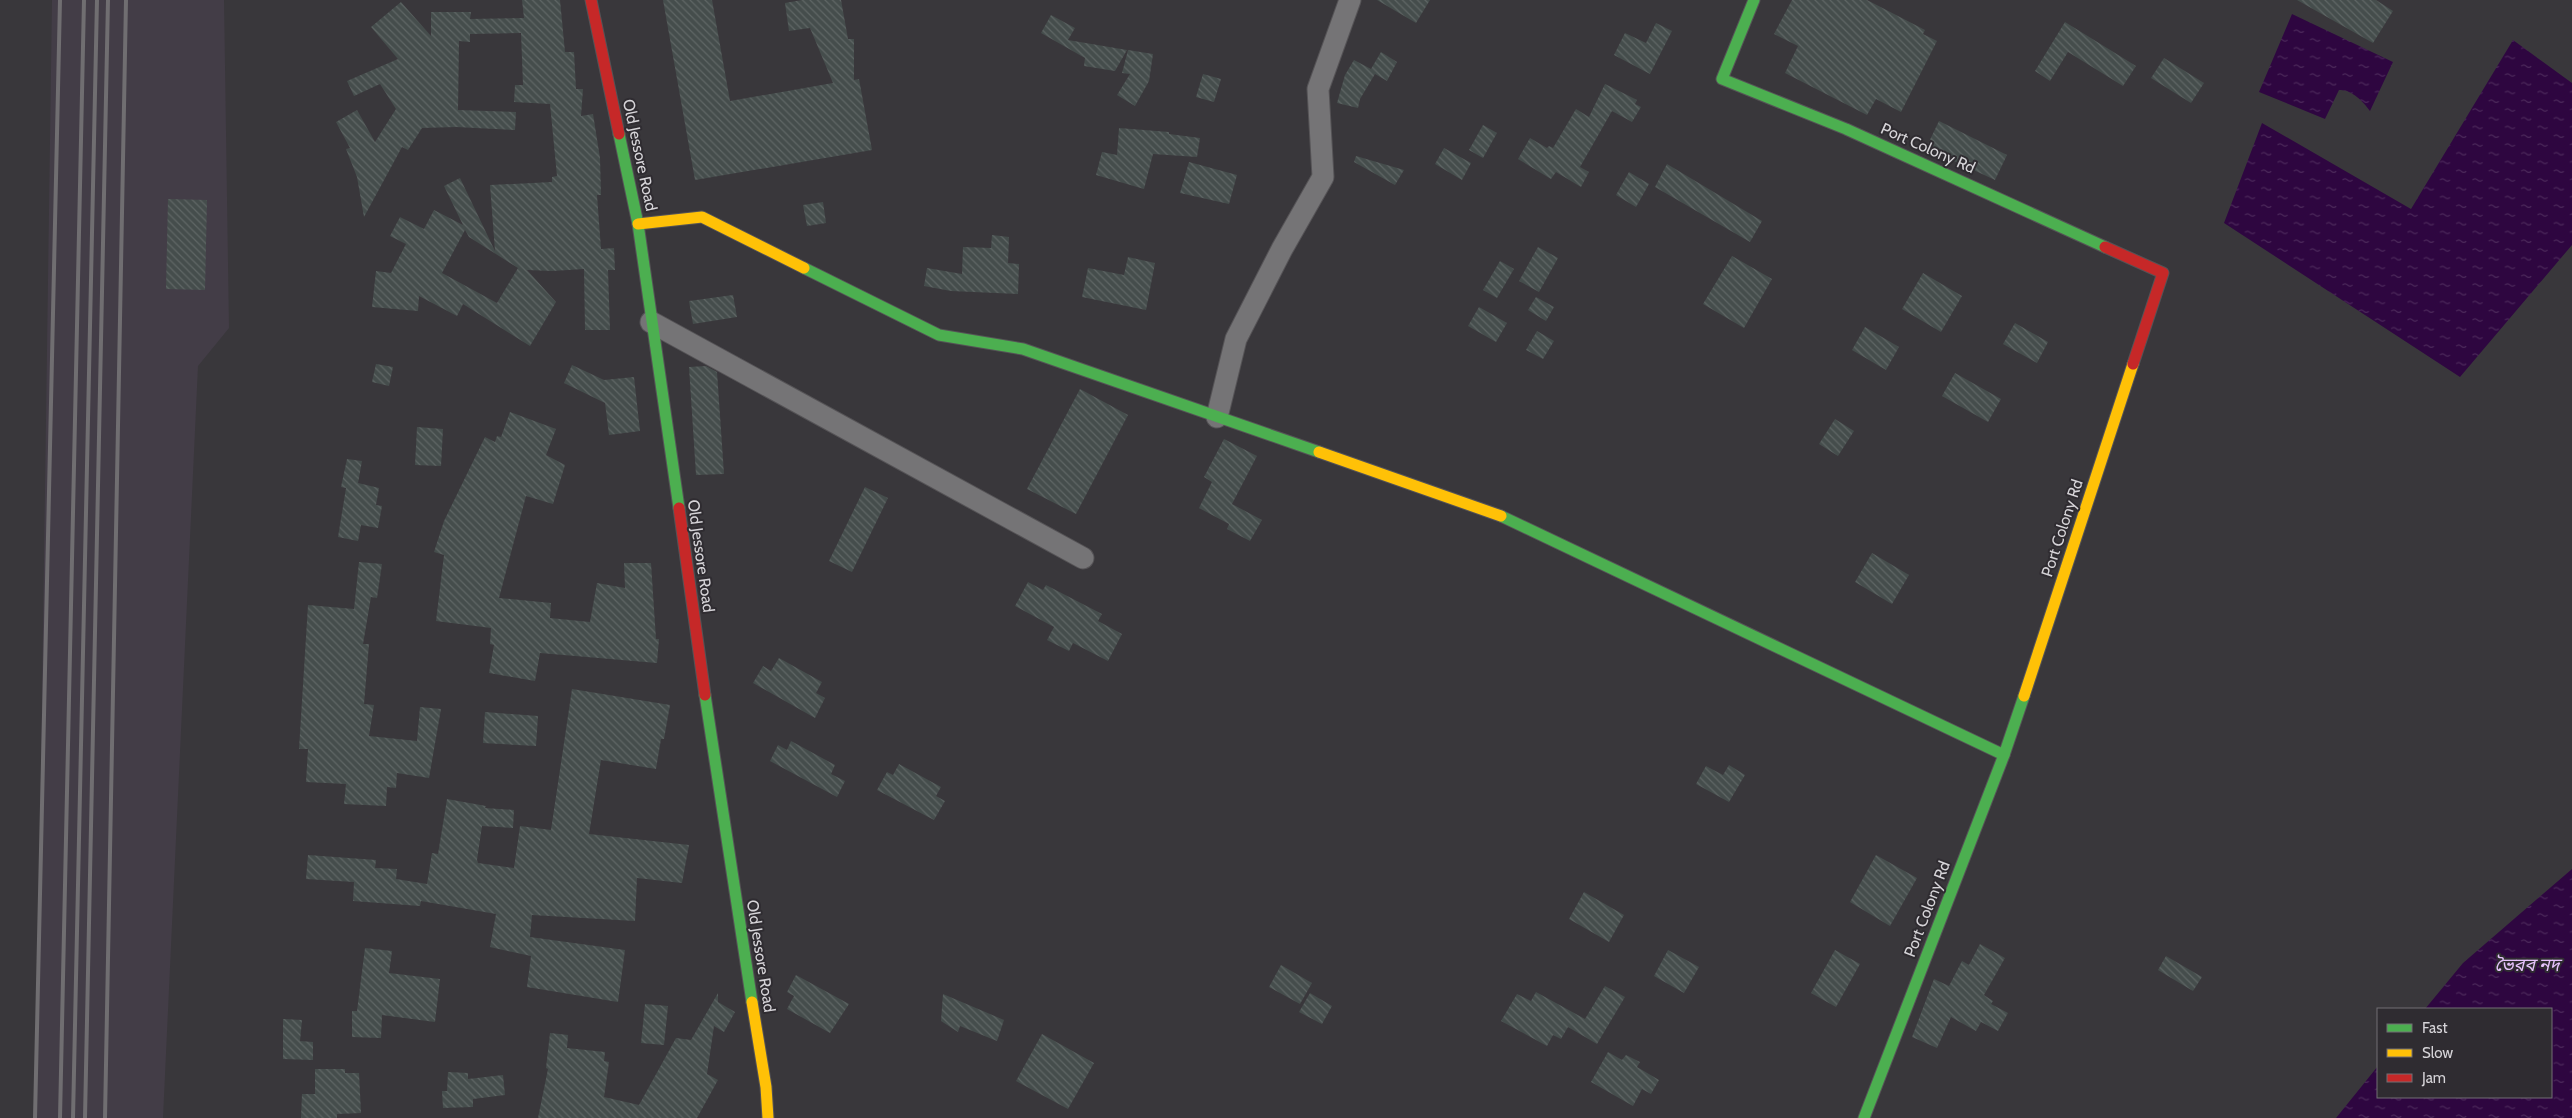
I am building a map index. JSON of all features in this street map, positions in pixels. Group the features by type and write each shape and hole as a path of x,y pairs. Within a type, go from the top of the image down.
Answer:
{"street":[{"name":"Old Jessore Road","path":"591,0 638,224 722,812 766,1087 768,1118"},
{"path":"1217,417 1236,339 1282,249 1323,178 1318,89 1350,0"},
{"name":"Port Colony Rd","path":"1754,0 1722,79 1846,129 2163,273 2004,755 1864,1118"},
{"path":"638,224 702,217 939,335 1023,350 1500,515 2004,755"},
{"path":"651,322 1083,558"}],"shaded area":[{"path":"52,0 224,0 229,328 198,366 163,1118 36,1118"}],"water":[{"path":"2292,14 2393,62 2370,111 2356,96 2343,90 2339,90 2325,119 2259,92"},
{"path":"2513,40 2572,83 2572,245 2460,377 2224,223 2262,123 2411,209"},
{"name":"ভৈরব নদ","path":"2572,869 2572,1118 2336,1118 2377,1067 2377,1098 2552,1098 2552,1008 2426,1008 2463,963"}],"building":[{"path":"522,0 560,0 565,52 574,52 576,89 583,89 581,116 593,114 600,158 601,195 597,195 601,249 614,248 615,270 608,270 610,330 585,330 584,269 527,270 556,302 530,346 463,304 457,316 419,296 418,311 372,307 376,271 391,273 406,244 390,236 400,217 424,229 434,210 463,225 444,186 460,178 495,251 490,185 552,182 552,177 557,176 550,104 514,102 515,85 523,85 521,33 470,34 470,42 459,41 458,110 516,112 515,130 456,127 422,128 408,150 402,147 364,217 357,177 346,149 350,148 336,122 357,110 375,142 396,109 380,84 354,96 347,81 398,59 371,27 401,2 431,36 431,12 471,12 470,19 524,18","holes":["465,230 469,237 518,268 497,303 442,273"]},
{"path":"663,0 712,0 730,101 833,83 810,28 789,31 785,3 802,0 841,0 848,39 854,39 854,80 859,79 872,150 695,180"},
{"path":"1377,0 1430,0 1416,23"},
{"path":"1792,0 1867,0 1925,30 1923,34 1937,41 1901,112 1876,99 1867,115 1785,73 1798,46 1774,34"},
{"path":"2297,0 2376,0 2393,11 2373,43"},
{"path":"1051,15 1075,28 1068,40 1127,50 1115,71 1084,66 1085,58 1041,33"},
{"path":"2065,22 2136,66 2123,86 2068,52 2050,81 2035,71"},
{"path":"1656,23 1672,31 1650,74 1614,55 1625,33 1646,43"},
{"path":"1128,50 1153,54 1149,81 1135,106 1117,95 1130,74 1122,73"},
{"path":"1381,52 1397,62 1387,81 1375,74 1360,99 1358,108 1337,103 1345,75 1354,60 1371,69"},
{"path":"2164,58 2204,83 2191,103 2151,78"},
{"path":"1203,74 1221,79 1214,102 1196,97"},
{"path":"1605,84 1637,100 1635,104 1641,107 1632,122 1612,111 1580,167 1589,172 1581,187 1556,172 1551,179 1518,159 1530,138 1547,148 1549,146 1553,148 1576,109 1589,117"},
{"path":"1939,121 2007,155 1995,180 1926,148"},
{"path":"1483,125 1497,133 1483,158 1469,150"},
{"path":"1119,128 1169,132 1169,134 1200,138 1197,157 1153,154 1144,189 1096,175 1102,152 1117,155"},
{"path":"1444,148 1471,163 1462,180 1435,164"},
{"path":"1356,156 1404,170 1395,185 1354,162"},
{"path":"1189,162 1237,175 1229,204 1180,193"},
{"path":"1667,164 1762,221 1750,242 1655,187"},
{"path":"1629,172 1649,184 1636,207 1616,195"},
{"path":"168,199 207,200 205,290 166,289"},
{"path":"823,202 826,223 807,226 803,205"},
{"path":"992,235 1009,237 1008,263 1019,264 1018,294 951,291 924,286 927,268 962,274 963,247 991,248"},
{"path":"1538,247 1558,258 1539,292 1519,281"},
{"path":"1732,256 1772,279 1744,328 1703,304"},
{"path":"1128,257 1155,263 1146,310 1082,297 1088,268 1124,275"},
{"path":"1500,261 1514,269 1497,298 1483,290"},
{"path":"1923,273 1962,296 1941,332 1902,309"},
{"path":"733,295 737,317 693,324 689,301"},
{"path":"1536,297 1554,307 1546,321 1528,310"},
{"path":"1479,307 1507,323 1496,342 1468,326"},
{"path":"2015,323 2048,342 2037,363 2003,344"},
{"path":"1865,327 1899,347 1886,370 1852,350"},
{"path":"1537,331 1554,341 1543,359 1526,350"},
{"path":"376,364 393,367 389,386 372,382"},
{"path":"572,365 604,380 634,377 640,431 609,435 605,403 564,383"},
{"path":"706,366 717,372 724,474 696,475 689,367"},
{"path":"1955,373 2001,399 1988,422 1942,396"},
{"path":"1080,389 1128,415 1076,514 1027,489"},
{"path":"510,412 556,429 546,455 565,465 553,504 526,496 499,598 551,603 550,618 590,622 597,583 625,588 624,563 651,563 656,639 659,639 657,663 540,653 535,681 489,673 494,645 490,644 491,628 436,621 444,555 434,552 444,521 485,437 495,442 497,436 501,437"},
{"path":"1835,419 1854,431 1838,456 1819,444"},
{"path":"417,427 443,429 441,466 415,465"},
{"path":"1224,439 1257,456 1232,504 1262,520 1250,541 1227,529 1229,524 1199,508 1212,482 1204,477"},
{"path":"347,459 362,461 358,483 379,488 376,505 382,506 378,528 361,525 358,541 338,537 346,488 341,487"},
{"path":"865,487 888,498 852,572 829,561"},
{"path":"1872,553 1909,575 1892,604 1855,582"},
{"path":"359,562 382,564 377,598 371,597 363,644 369,644 364,704 374,705 369,736 417,741 420,707 441,709 429,778 397,773 396,788 387,787 386,806 344,804 346,784 306,782 308,749 299,749 308,605 354,609"},
{"path":"1028,582 1043,590 1046,585 1102,614 1098,621 1122,634 1108,661 1073,643 1069,651 1047,640 1054,627 1015,606"},
{"path":"779,658 822,682 816,693 825,698 815,718 753,683 763,666 771,671"},
{"path":"572,689 670,705 664,739 661,739 656,769 601,760 589,834 689,845 682,883 637,878 635,921 532,915 530,937 625,950 618,1002 527,987 531,956 490,947 496,914 421,901 420,906 353,901 354,882 306,879 308,855 376,860 375,868 397,869 396,879 427,884 432,853 438,854 447,799 486,806 485,808 514,810 513,828 482,826 477,860 478,863 514,868 520,826 551,830"},
{"path":"485,712 538,716 536,746 483,743"},
{"path":"791,741 835,765 831,774 845,781 837,797 770,761 778,745 787,750"},
{"path":"899,764 941,787 936,796 945,801 934,820 877,790 887,772 893,775"},
{"path":"1729,765 1745,775 1729,802 1696,784 1706,766 1723,775"},
{"path":"1876,855 1917,878 1890,926 1850,902"},
{"path":"1584,892 1624,915 1609,942 1569,919"},
{"path":"1980,944 2005,958 1984,995 1993,1001 1991,1004 2008,1013 1998,1031 1981,1022 1976,1031 1951,1017 1937,1048 1912,1037 1934,979 1949,986 1962,961 1969,965"},
{"path":"365,948 392,951 389,973 440,979 435,1022 382,1015 381,1038 352,1037 352,1011 357,1011"},
{"path":"1668,950 1699,967 1684,993 1654,976"},
{"path":"1835,950 1860,964 1836,1007 1811,993"},
{"path":"2166,956 2202,977 2193,991 2158,970"},
{"path":"1281,965 1312,983 1300,1004 1269,987"},
{"path":"796,975 849,1004 830,1033 787,1009 794,996 787,992"},
{"path":"1605,986 1625,997 1597,1044 1568,1027 1561,1039 1553,1035 1547,1046 1501,1021 1517,994 1531,1001 1536,992 1585,1019"},
{"path":"718,993 718,1002 735,1012 724,1032 714,1026 707,1074 718,1080 697,1118 538,1118 548,1069 546,1068 550,1033 568,1035 567,1048 605,1052 604,1061 609,1062 604,1097 639,1105 676,1038 691,1040"},
{"path":"1310,993 1332,1006 1322,1024 1299,1012"},
{"path":"943,994 1004,1020 997,1041 960,1026 958,1032 941,1021"},
{"path":"645,1004 668,1006 664,1045 641,1043"},
{"path":"283,1019 302,1020 300,1041 313,1042 313,1060 283,1059"},
{"path":"1042,1034 1094,1063 1068,1109 1016,1081"},
{"path":"1608,1052 1622,1060 1626,1055 1640,1062 1637,1067 1659,1080 1651,1094 1642,1089 1633,1106 1591,1082"},
{"path":"315,1069 345,1069 345,1073 359,1073 361,1113 337,1114 337,1118 301,1118 302,1094 315,1094"},
{"path":"448,1072 468,1073 468,1079 503,1075 505,1095 473,1099 473,1107 443,1108 442,1091 447,1091"}],"railway":[{"path":"35,1118 60,0"},
{"path":"60,1118 84,0"},
{"path":"73,1118 97,0"},
{"path":"85,1118 108,0"},
{"path":"105,1118 126,0"}],"traffic: fast":[{"path":"1754,0 1722,79 1846,129 2105,247"},
{"path":"619,134 638,224 679,508"},
{"path":"804,268 939,335 1023,349 1319,452"},
{"path":"1501,516 2004,755"},
{"path":"705,695 752,1002"},
{"path":"1864,1118 2004,755 2024,696"}],"traffic: slow":[{"path":"638,224 702,217 804,268"},
{"path":"2024,696 2133,364"},
{"path":"1319,452 1501,516"},
{"path":"752,1002 766,1087 768,1118"}],"traffic: jam":[{"path":"591,0 619,134"},
{"path":"2105,247 2163,273 2133,364"},
{"path":"679,508 705,695"}]}
